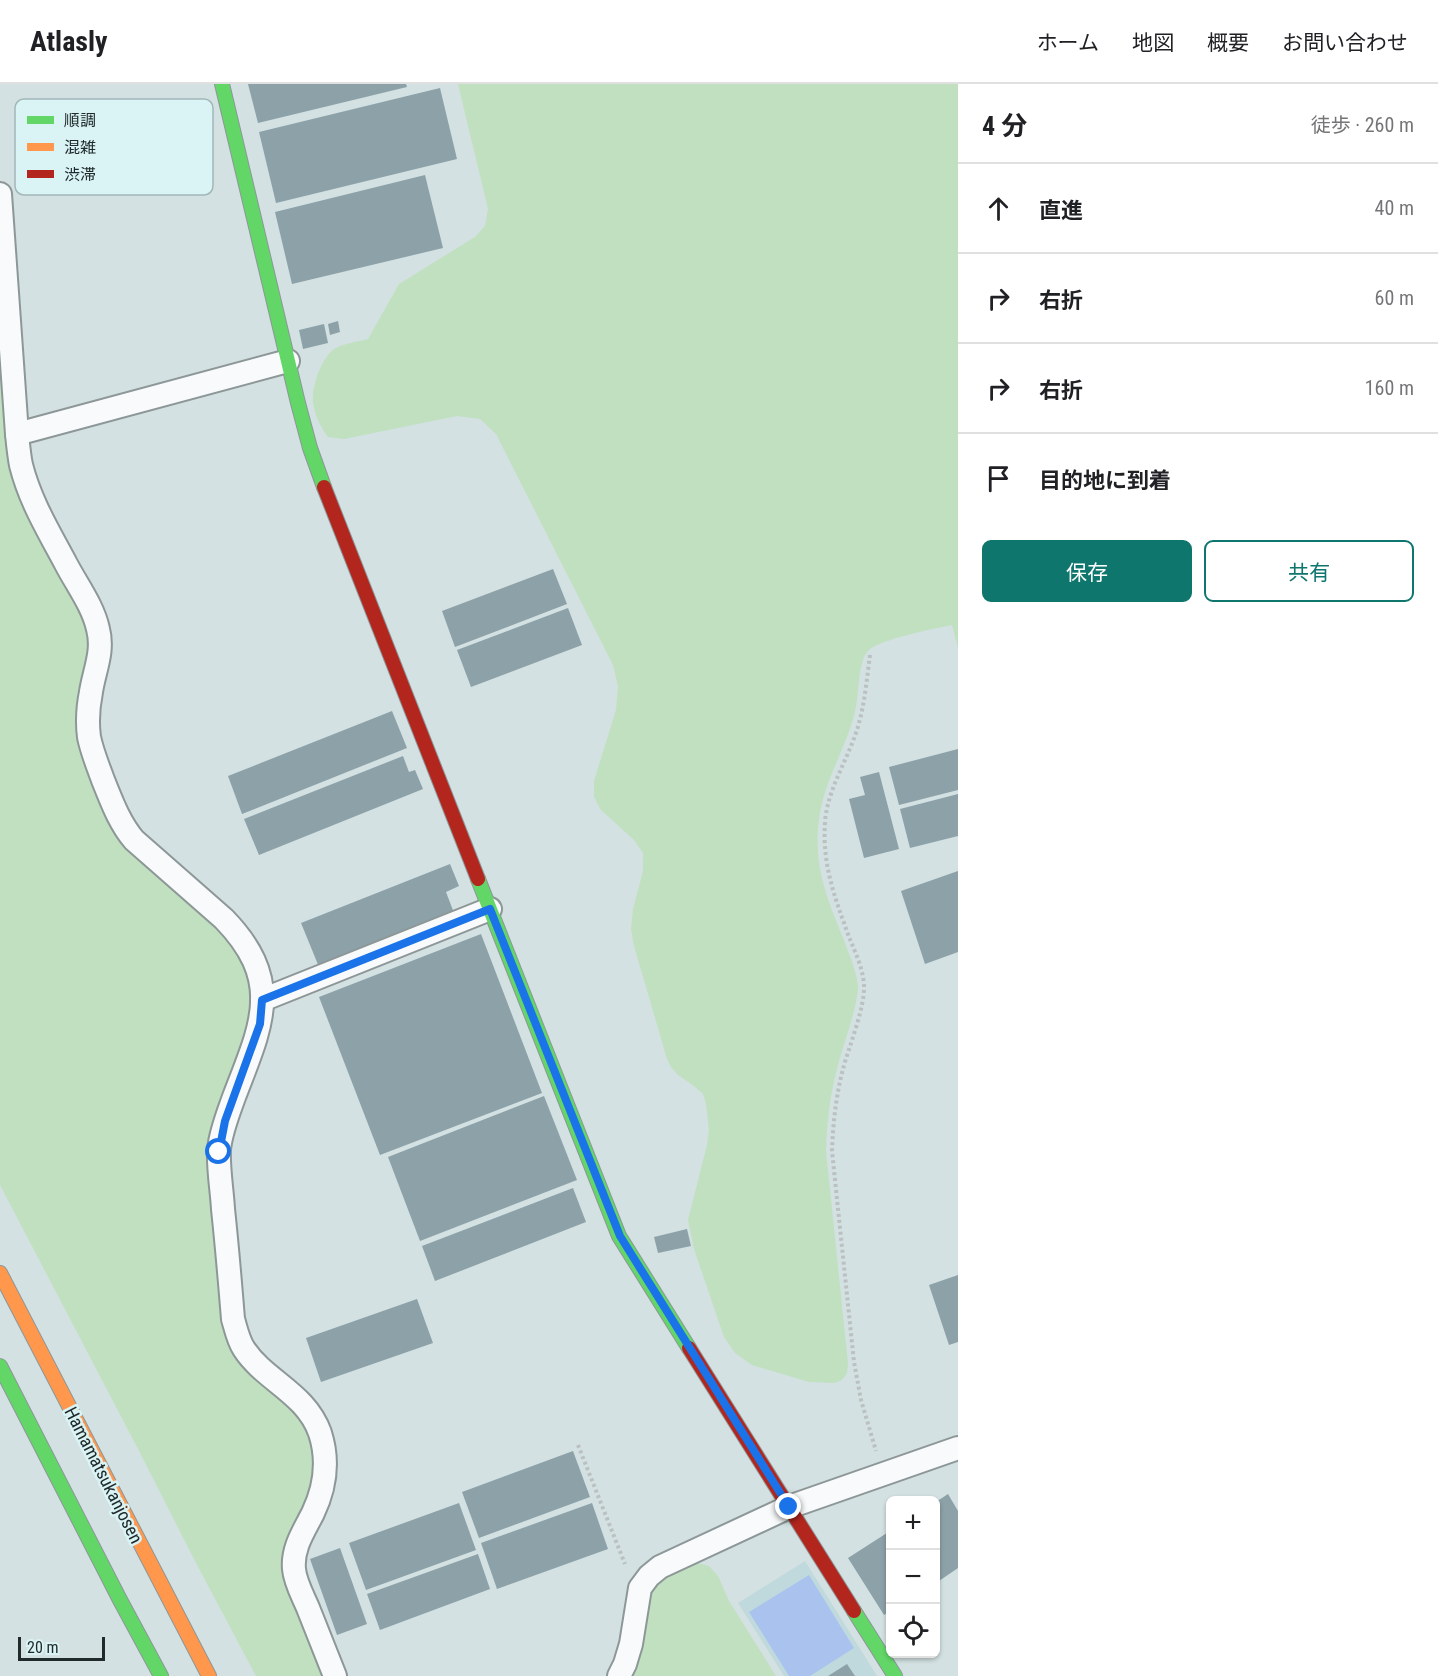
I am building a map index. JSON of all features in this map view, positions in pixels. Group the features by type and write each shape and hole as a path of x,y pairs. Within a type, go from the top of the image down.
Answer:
{"street":[{"path":"222,84 310,448 620,1236 895,1676"},
{"path":"0,194 21,464 42,521 93,613 99,631 100,650 88,713 89,737 96,760 124,828 134,840 238,934 257,968 262,1000 260,1024 225,1121 219,1152 233,1319 244,1349 254,1361 296,1397 309,1413 319,1432 324,1452 325,1473 321,1494 295,1552 294,1569 335,1676"},
{"path":"17,434 288,361"},
{"path":"262,1000 490,909"},
{"name":"Hamamatsukanjosen","path":"0,1273 210,1676"},
{"path":"0,1366 161,1676"},
{"path":"618,1676 628,1654 640,1588 645,1580 660,1567 789,1507 958,1448"}],"path":[{"path":"870,655 859,723 830,795 825,820 824,844 826,868 860,967 864,986 861,1006 837,1096 832,1150 854,1362 870,1436 884,1474"},
{"path":"578,1445 626,1565 645,1580"}],"shaded area":[{"path":"805,1561 877,1676 784,1676 738,1603"}],"green space":[{"path":"458,84 958,84 958,648 952,625 884,642 865,654 856,707 848,735 826,790 818,825 818,850 822,879 853,964 858,986 853,1015 833,1086 826,1140 848,1363 847,1373 842,1380 834,1383 809,1382 752,1365 735,1353 724,1337 694,1249 688,1220 707,1145 709,1130 706,1104 703,1094 678,1075 667,1059 634,946 631,929 633,909 643,871 643,853 634,840 601,810 594,797 594,781 616,710 618,686 613,665 496,434 480,419 457,416 344,439 328,437 315,412 313,396 316,381 326,357 343,345 368,339 399,284 475,237 485,226 488,209"},
{"path":"0,326 8,435 85,616 91,649 108,817 218,925 241,954 253,988 252,1022 217,1119 225,1320 302,1418 316,1453 313,1491 293,1532 327,1676 256,1676 0,1185"},
{"path":"697,1563 709,1566 718,1576 729,1601 776,1676 628,1676 646,1603 655,1582 685,1565"}],"water":[{"path":"809,1575 854,1648 810,1676 789,1676 749,1612"}],"building":[{"path":"248,84 406,84 407,87 258,123"},
{"path":"440,88 457,159 276,203 259,132"},
{"path":"425,175 443,248 292,284 275,212"},
{"path":"338,321 340,332 330,335 328,324"},
{"path":"324,324 328,343 303,349 299,330"},
{"path":"553,569 567,604 455,647 442,611"},
{"path":"568,608 582,645 471,687 457,650"},
{"path":"392,711 407,748 242,814 228,776"},
{"path":"958,749 958,790 899,805 889,767"},
{"path":"403,756 409,772 415,770 423,789 259,855 244,819"},
{"path":"879,772 899,849 864,858 849,799 865,795 860,777"},
{"path":"958,794 958,836 910,848 900,809"},
{"path":"450,864 459,886 446,892 454,913 319,967 301,923"},
{"path":"958,871 958,952 925,964 901,891"},
{"path":"481,934 542,1093 380,1155 319,997"},
{"path":"544,1096 577,1180 420,1241 388,1157"},
{"path":"573,1188 586,1222 435,1281 422,1246"},
{"path":"687,1229 691,1246 658,1253 654,1237"},
{"path":"958,1275 958,1342 949,1345 929,1285"},
{"path":"417,1299 433,1343 321,1382 306,1338"},
{"path":"573,1451 590,1497 479,1538 462,1492"},
{"path":"948,1494 958,1511 958,1568 940,1580 940,1550 940,1499"},
{"path":"459,1503 476,1550 366,1590 349,1543"},
{"path":"592,1503 608,1549 497,1589 481,1543"},
{"path":"886,1534 886,1614 884,1615 848,1558"},
{"path":"340,1548 367,1624 337,1635 310,1559"},
{"path":"478,1554 490,1589 380,1630 367,1594"},
{"path":"847,1664 855,1676 828,1676"}],"traffic: fast":[{"path":"222,84 298,403 310,448 324,487"},
{"path":"478,879 619,1236 689,1348"},
{"path":"0,1366 161,1676"},
{"path":"854,1611 895,1676"}],"traffic: slow":[{"path":"0,1273 209,1676"}],"traffic: jam":[{"path":"324,487 478,879"},
{"path":"689,1348 854,1611"}],"route":[{"path":"219,1152 225,1121 260,1024 262,1000 490,909 620,1236 789,1507"}]}
